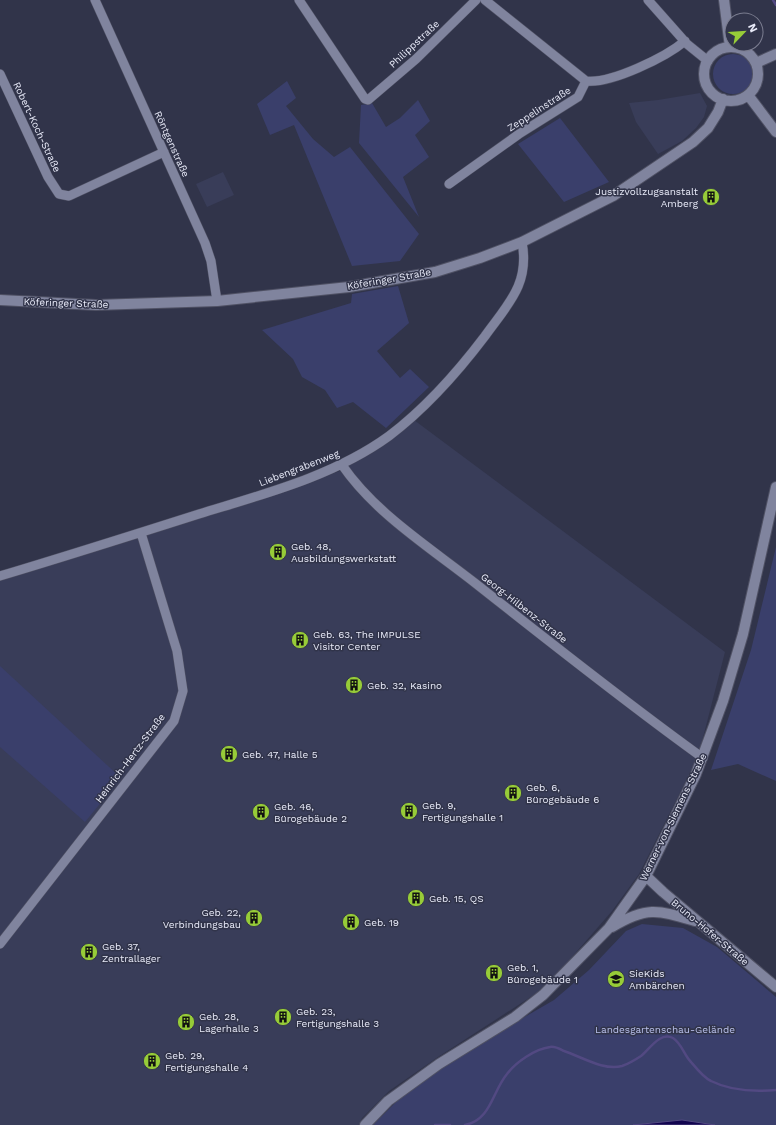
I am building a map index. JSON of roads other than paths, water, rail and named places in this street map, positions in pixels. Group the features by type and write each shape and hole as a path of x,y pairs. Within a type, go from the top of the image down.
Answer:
{"street":[{"name":"Röntgenstraße","path":"95,0 205,243 211,261 217,301"},
{"name":"Philippstraße","path":"299,0 365,99 368,100 416,59 476,0"},
{"path":"485,0 586,81 603,80 652,62 667,54 684,41"},
{"path":"648,0 684,41 696,53 708,61"},
{"path":"724,0 726,12"},
{"path":"724,49 714,53 708,61 705,76 711,91 723,99 732,100 748,95 754,88 758,72 756,63 746,52"},
{"path":"756,63 776,54"},
{"name":"Robert-Koch-Straße","path":"0,74 48,177 59,194 69,196 164,152"},
{"name":"Zeppelinstraße","path":"449,184 519,134 578,97 586,81"},
{"path":"748,95 776,132"},
{"name":"Köferinger Straße","path":"0,300 96,305 217,301 341,288 418,276 480,258 522,242 613,196 677,155 708,128 718,112 723,99"},
{"name":"Liebengrabenweg","path":"0,576 141,533 286,486 342,465 389,436 424,406 454,374 517,292 524,272 525,255 522,242"},
{"name":"Georg-Hilbenz-Straße","path":"342,465 362,490 399,524 602,683 703,758"},
{"name":"Werner-von-Siemens-Straße","path":"365,1125 388,1101 439,1064 515,1016 543,995 588,952 609,928 646,876 703,758 723,701 743,634 776,487"},
{"name":"Heinrich-Hertz-Straße","path":"0,944 174,721 183,691 177,651 141,533"},
{"name":"Bruno-Hofer-Straße","path":"646,876 776,987"},
{"path":"609,928 634,914 652,911 658,911 701,923"}],"waterway":[{"path":"773,0 776,5"},
{"path":"465,1125 474,1122 486,1111 502,1081 515,1065 532,1053 550,1047 557,1048 600,1065 615,1067 627,1064 641,1056 659,1039 668,1037 676,1040 695,1067 708,1080 735,1089 759,1091 776,1090"},
{"path":"435,1125 450,1125"}],"place":[{"name":"Justizvollzugsanstalt Amberg","path":"711,197"},
{"name":"Geb. 48, Ausbildungswerkstatt","path":"278,552"},
{"name":"Geb. 63, The IMPULSE Visitor Center","path":"300,640"},
{"name":"Geb. 32, Kasino","path":"354,685"},
{"name":"Geb. 47, Halle 5","path":"229,754"},
{"name":"Geb. 6, Bürogebäude 6","path":"513,793"},
{"name":"Geb. 9, Fertigungshalle 1","path":"409,811"},
{"name":"Geb. 46, Bürogebäude 2","path":"261,812"},
{"name":"Geb. 15, QS","path":"416,898"},
{"name":"Geb. 22, Verbindungsbau","path":"254,918"},
{"name":"Geb. 19","path":"351,922"},
{"name":"Geb. 37, Zentrallager","path":"89,952"},
{"name":"Geb. 1, Bürogebäude 1","path":"494,973"},
{"name":"SieKids Ambärchen","path":"616,979"},
{"name":"Geb. 23, Fertigungshalle 3","path":"283,1017"},
{"name":"Geb. 28, Lagerhalle 3","path":"186,1022"},
{"name":"Geb. 29, Fertigungshalle 4","path":"152,1061"}],"park label":[{"name":"Landesgartenschau-Gelände","path":"665,1029"}]}
